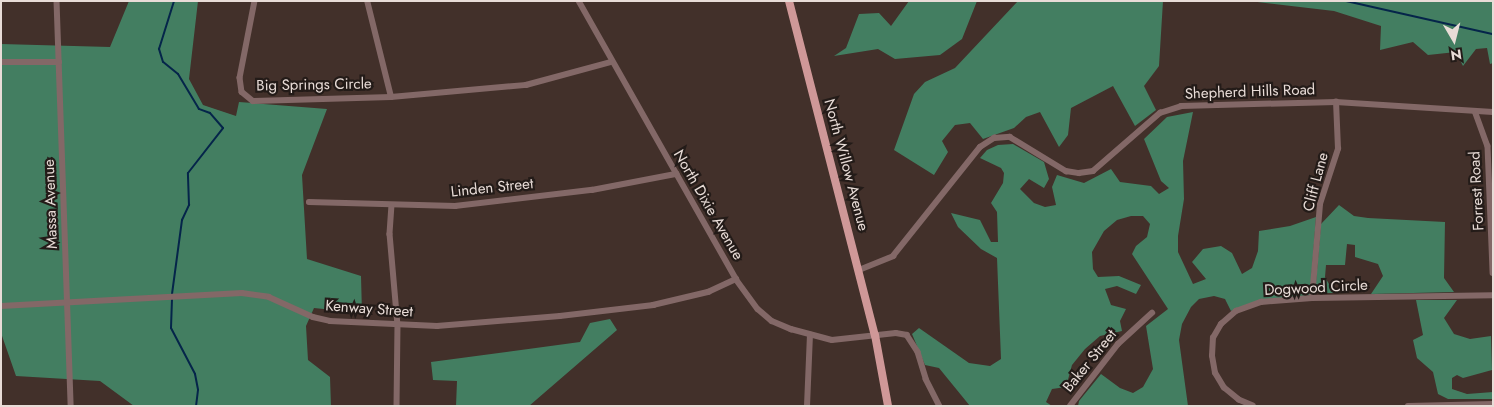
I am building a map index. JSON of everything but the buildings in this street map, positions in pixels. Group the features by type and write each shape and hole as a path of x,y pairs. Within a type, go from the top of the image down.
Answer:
{"main road":[{"name":"North Willow Avenue","path":"789,1 876,335 888,406"}],"street":[{"name":"Massa Avenue","path":"57,1 71,406"},
{"name":"Big Springs Circle","path":"255,1 240,78 245,96 253,101 391,97 526,86 611,62"},
{"name":"Big Springs Circle","path":"367,1 391,97"},
{"name":"North Dixie Avenue","path":"579,1 611,62 736,279 758,309 772,321 810,335 842,341 896,333 912,341 926,379 940,406"},
{"path":"1,62 59,62"},
{"name":"Shepherd Hills Road","path":"859,270 893,256 980,147 994,138 1010,136 1066,171 1079,173 1093,171 1106,162 1160,113 1182,106 1336,102 1493,112"},
{"name":"Cliff Lane","path":"1312,298 1320,204 1338,149 1336,102"},
{"name":"Forrest Road","path":"1475,111 1488,146 1493,273"},
{"name":"Linden Street","path":"308,202 392,205 482,203 592,190 676,174"},
{"path":"392,205 390,234 398,324 397,406"},
{"name":"Kenway Street","path":"1,306 67,304 242,292 269,297 313,317 330,321 398,324 480,323 653,305 708,292 736,279"},
{"name":"Dogwood Circle","path":"1254,406 1239,400 1224,388 1215,373 1213,338 1221,324 1236,311 1261,302 1312,298 1493,295"},
{"name":"Baker Street","path":"1070,406 1118,344 1152,313"},
{"path":"807,406 810,335"},
{"path":"1408,406 1493,404"}],"green space":[{"path":"129,1 198,1 189,79 203,105 236,116 239,102 327,109 302,175 307,259 361,276 362,313 314,308 306,326 308,360 330,377 331,406 134,406 100,381 16,376 1,333 1,44 110,47"},
{"path":"909,1 977,1 962,39 940,55 895,59 878,49 834,56 846,48 859,14 879,13 891,26"},
{"path":"1018,1 1163,1 1159,66 1144,86 1156,110 1135,126 1113,86 1071,108 1068,135 1059,147 1040,112 1026,117 1014,128 983,139 970,123 955,125 942,141 948,152 934,175 894,150 914,94 925,82 955,68"},
{"path":"1249,1 1493,1 1493,63 1490,64 1487,48 1476,49 1463,66 1456,52 1428,55 1413,42 1380,50 1381,26 1334,11"},
{"path":"1193,112 1183,161 1184,199 1178,236 1178,252 1193,284 1206,279 1192,262 1203,249 1221,246 1232,253 1242,274 1252,268 1258,251 1259,231 1290,226 1316,217 1310,295 1261,300 1231,311 1225,299 1214,296 1199,299 1191,307 1182,324 1179,340 1188,406 1078,406 1079,401 1101,374 1120,388 1133,393 1143,387 1153,369 1146,326 1168,309 1132,254 1136,246 1147,237 1150,224 1143,216 1131,216 1117,220 1104,231 1092,252 1093,269 1098,277 1119,276 1141,285 1136,294 1117,286 1105,289 1111,305 1126,309 1120,321 1122,331 1100,336 1085,349 1072,365 1066,387 1052,389 1046,402 1052,406 970,406 939,368 925,365 912,334 919,328 969,363 990,366 1001,359 997,258 981,249 958,227 951,213 980,220 991,242 998,242 997,212 991,203 1003,183 1004,173 1001,168 980,158 987,150 998,145 1013,144 1044,162 1049,179 1044,188 1029,179 1020,189 1034,203 1045,207 1056,205 1052,187 1057,175 1084,183 1111,169 1120,182 1151,186 1159,194 1169,188 1161,181 1144,139 1167,117"},
{"path":"1339,205 1354,216 1445,222 1444,278 1454,292 1371,294 1383,276 1378,264 1355,257 1355,245 1347,244 1345,265 1326,265 1325,277 1334,293 1315,293 1321,224"},
{"path":"1416,300 1457,300 1444,318 1454,334 1470,339 1491,336 1492,370 1463,378 1457,375 1452,378 1452,389 1467,394 1493,392 1493,399 1448,399 1438,394 1433,372 1417,358 1413,340 1423,335"},
{"path":"610,319 617,330 529,406 456,406 457,381 433,380 431,362 580,342 590,323"}],"waterway":[{"path":"172,294 182,220 189,205 188,173 223,128 210,113 199,109 178,74 163,62 159,49 174,1"},
{"path":"1346,1 1493,34"},
{"path":"172,299 171,328 195,374 198,390 196,406"}]}
